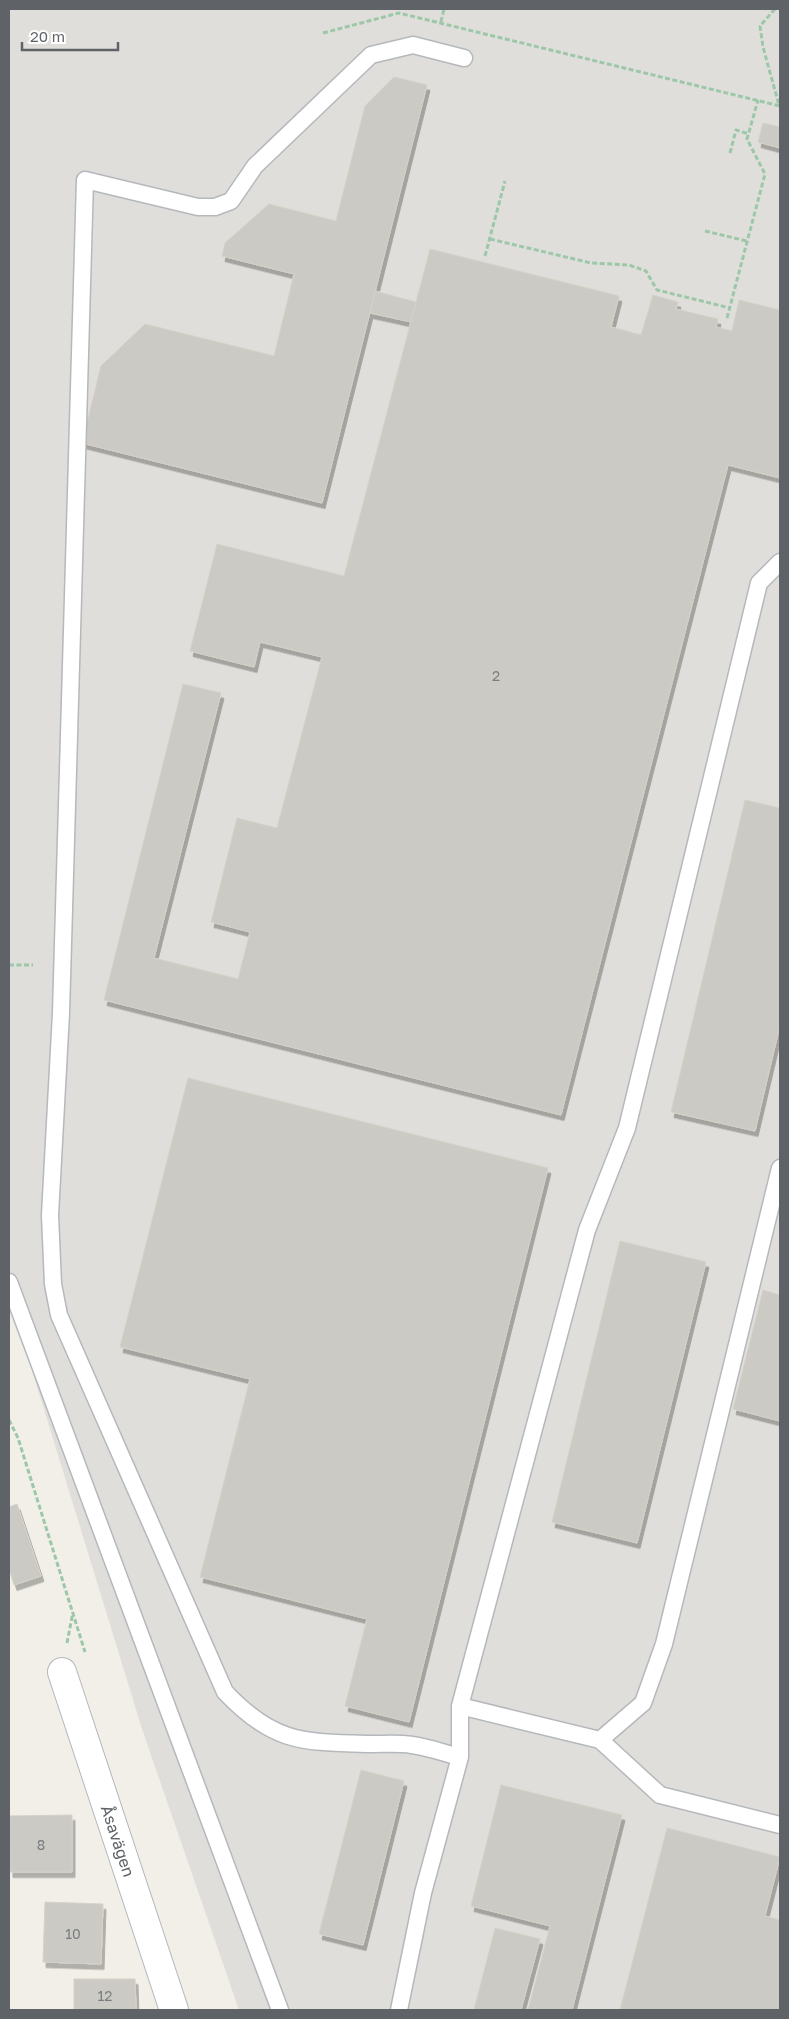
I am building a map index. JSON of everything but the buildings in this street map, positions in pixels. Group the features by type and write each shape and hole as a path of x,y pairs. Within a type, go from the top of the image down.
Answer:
{"street":[{"name":"Åsavägen","path":"62,1672 174,2010"}],"lane":[{"path":"460,1757 412,1745 319,1743 293,1738 267,1728 243,1710 225,1692 59,1316 53,1284 50,1215 61,1013 84,180 198,207 215,207 231,201 255,166 371,55 413,45 464,58"},
{"path":"399,2010 423,1893 460,1757 460,1706 587,1230 627,1128 759,583 780,562"},
{"path":"600,1740 643,1703 664,1644 780,1168"},
{"path":"9,1282 280,2010"},
{"path":"460,1706 600,1740 660,1795 780,1825"}],"path":[{"path":"440,22 444,9"},
{"path":"324,33 399,13 780,105 763,47 760,26 776,9"},
{"path":"727,318 765,174 747,140 758,100"},
{"path":"730,153 736,130 749,134"},
{"path":"485,256 505,181"},
{"path":"705,231 747,241"},
{"path":"490,239 591,264 628,264 646,272 657,290 730,308"},
{"path":"9,965 33,965"}],"shaded area":[{"path":"9,9 780,9 780,2010 239,2010 142,1729 9,1295"}]}
